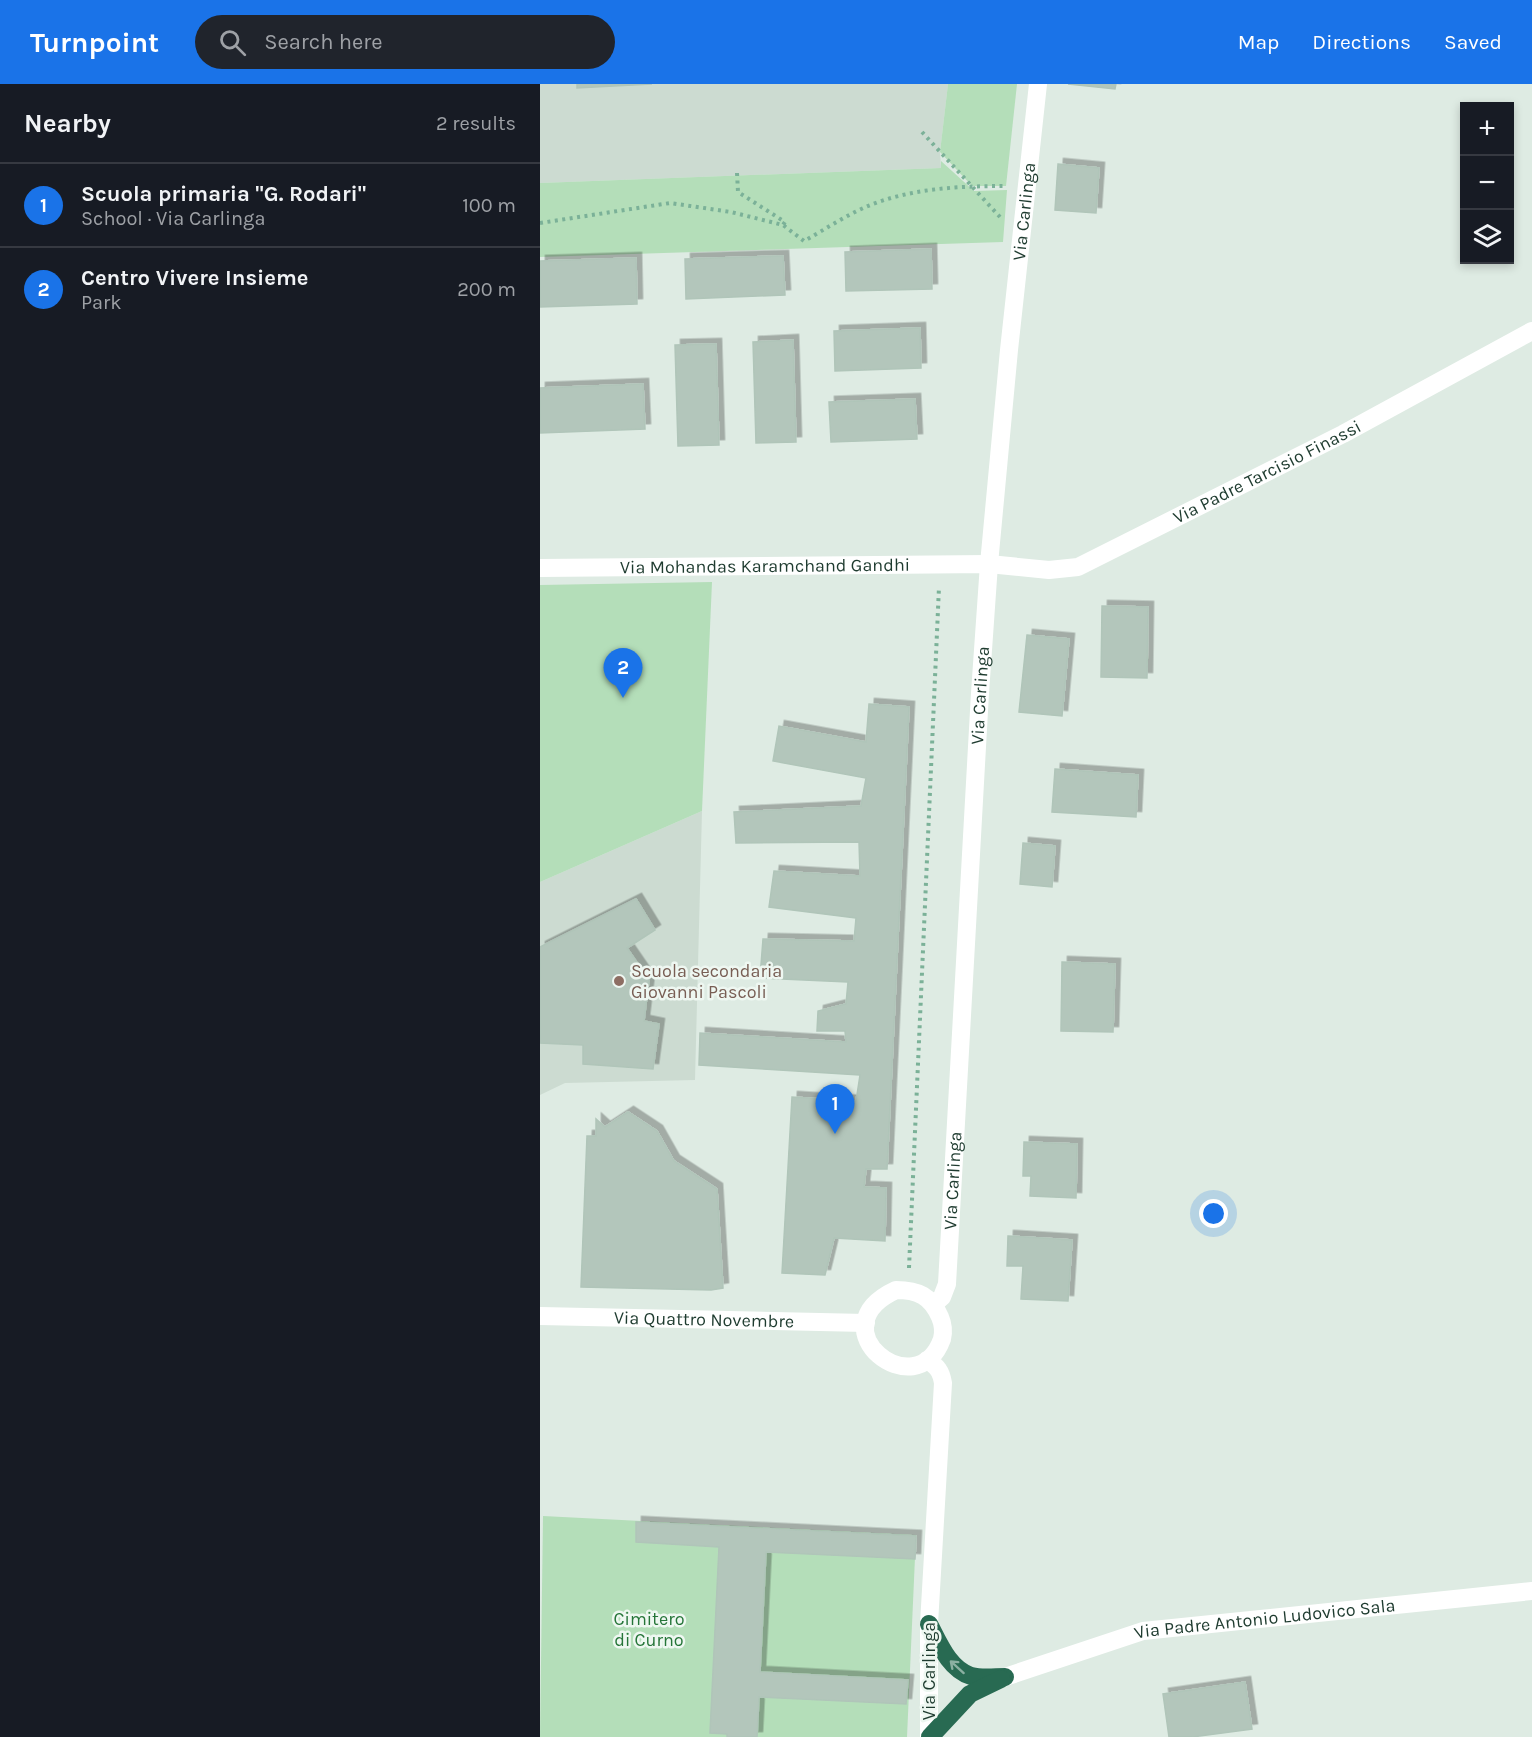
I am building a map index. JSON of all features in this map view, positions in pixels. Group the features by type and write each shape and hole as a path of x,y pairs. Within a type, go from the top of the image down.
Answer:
{"highway":[{"path":"929,1624 951,1662 963,1672 978,1677 1005,1677"},
{"path":"929,1737 970,1694 1005,1677"}],"street":[{"name":"Via Carlinga","path":"934,1304 942,1297 947,1284 989,564 1009,350 1038,84"},
{"name":"Via Padre Tarcisio Finassi","path":"989,564 1049,570 1078,567 1343,434 1532,330"},
{"name":"Via Mohandas Karamchand Gandhi","path":"540,568 989,564"},
{"path":"896,1290 908,1290 922,1294 934,1304 943,1323 944,1333 940,1344 927,1360 910,1366 893,1365 872,1349 865,1337 866,1323 879,1299 896,1290"},
{"name":"Via Quattro Novembre","path":"540,1316 866,1323"},
{"name":"Via Carlinga","path":"927,1360 936,1365 942,1374 943,1383 929,1624 929,1737"},
{"name":"Via Padre Antonio Ludovico Sala","path":"1005,1677 1143,1631 1532,1591"}],"path":[{"path":"922,132 1002,219"},
{"path":"737,173 738,192 785,222 804,241 872,204 911,192 972,186 1027,188"},
{"path":"540,223 670,202 785,222"},
{"path":"908,1290 940,564"}],"shaded area":[{"path":"540,84 948,84 940,152 941,168 540,183"},
{"name":"Scuola secondaria Giovanni Pascoli","path":"702,811 695,1080 565,1083 540,1095 540,882"}],"green space":[{"path":"948,84 1017,84 1006,186 972,186 940,152"},
{"path":"941,161 974,191 1007,190 1003,242 540,257 540,183 941,168"},
{"path":"712,582 702,811 540,882 540,585"},
{"name":"Cimitero di Curno","path":"543,1516 916,1535 907,1737 540,1737"}],"building":[{"path":"577,84 652,84 577,88"},
{"path":"1068,84 1116,84 1115,89"},
{"path":"1058,164 1099,168 1096,213 1055,210"},
{"path":"931,249 932,289 846,291 845,252"},
{"path":"783,256 785,295 686,299 685,259"},
{"path":"636,258 637,304 540,307 540,261"},
{"path":"920,328 921,368 835,371 834,331"},
{"path":"793,340 796,442 756,443 753,342"},
{"path":"716,344 719,445 678,446 675,345"},
{"path":"643,384 645,429 540,433 540,388"},
{"path":"915,399 917,439 831,442 829,402"},
{"path":"1102,606 1148,607 1147,678 1101,677"},
{"path":"1027,635 1069,639 1062,716 1019,712"},
{"path":"869,704 909,707 887,1169 866,1169 864,1187 886,1188 885,1241 834,1238 825,1275 782,1273 792,1097 856,1101 860,1075 699,1065 700,1033 846,1042 845,1031 817,1031 818,1011 846,1004 848,982 760,978 763,939 854,941 856,918 769,907 774,871 860,876 859,842 736,843 734,812 861,806 866,778 773,761 779,726 866,742"},
{"path":"1055,769 1138,775 1136,817 1052,812"},
{"path":"1023,843 1055,846 1052,887 1020,884"},
{"path":"636,899 655,930 627,948 649,980 644,1021 659,1024 653,1069 583,1064 583,1045 540,1043 540,947"},
{"path":"1062,962 1115,964 1113,1032 1061,1031"},
{"path":"628,1112 657,1131 674,1161 717,1189 723,1288 711,1290 581,1287 587,1136 596,1136 596,1119 605,1127"},
{"path":"1024,1142 1077,1144 1076,1198 1030,1196 1031,1176 1023,1176"},
{"path":"1008,1236 1072,1240 1068,1301 1021,1299 1023,1266 1007,1266"},
{"path":"636,1522 916,1536 915,1559 766,1552 760,1672 908,1680 906,1704 759,1697 757,1737 727,1737 727,1734 710,1733 719,1547 636,1542"},
{"path":"1245,1682 1252,1729 1192,1737 1169,1737 1163,1694"}],"place":[{"name":"Centro Vivere Insieme","path":"623,698"},
{"name":"Scuola secondaria Giovanni Pascoli","path":"619,981"},
{"name":"Scuola primaria \"G. Rodari\"","path":"835,1134"}]}
